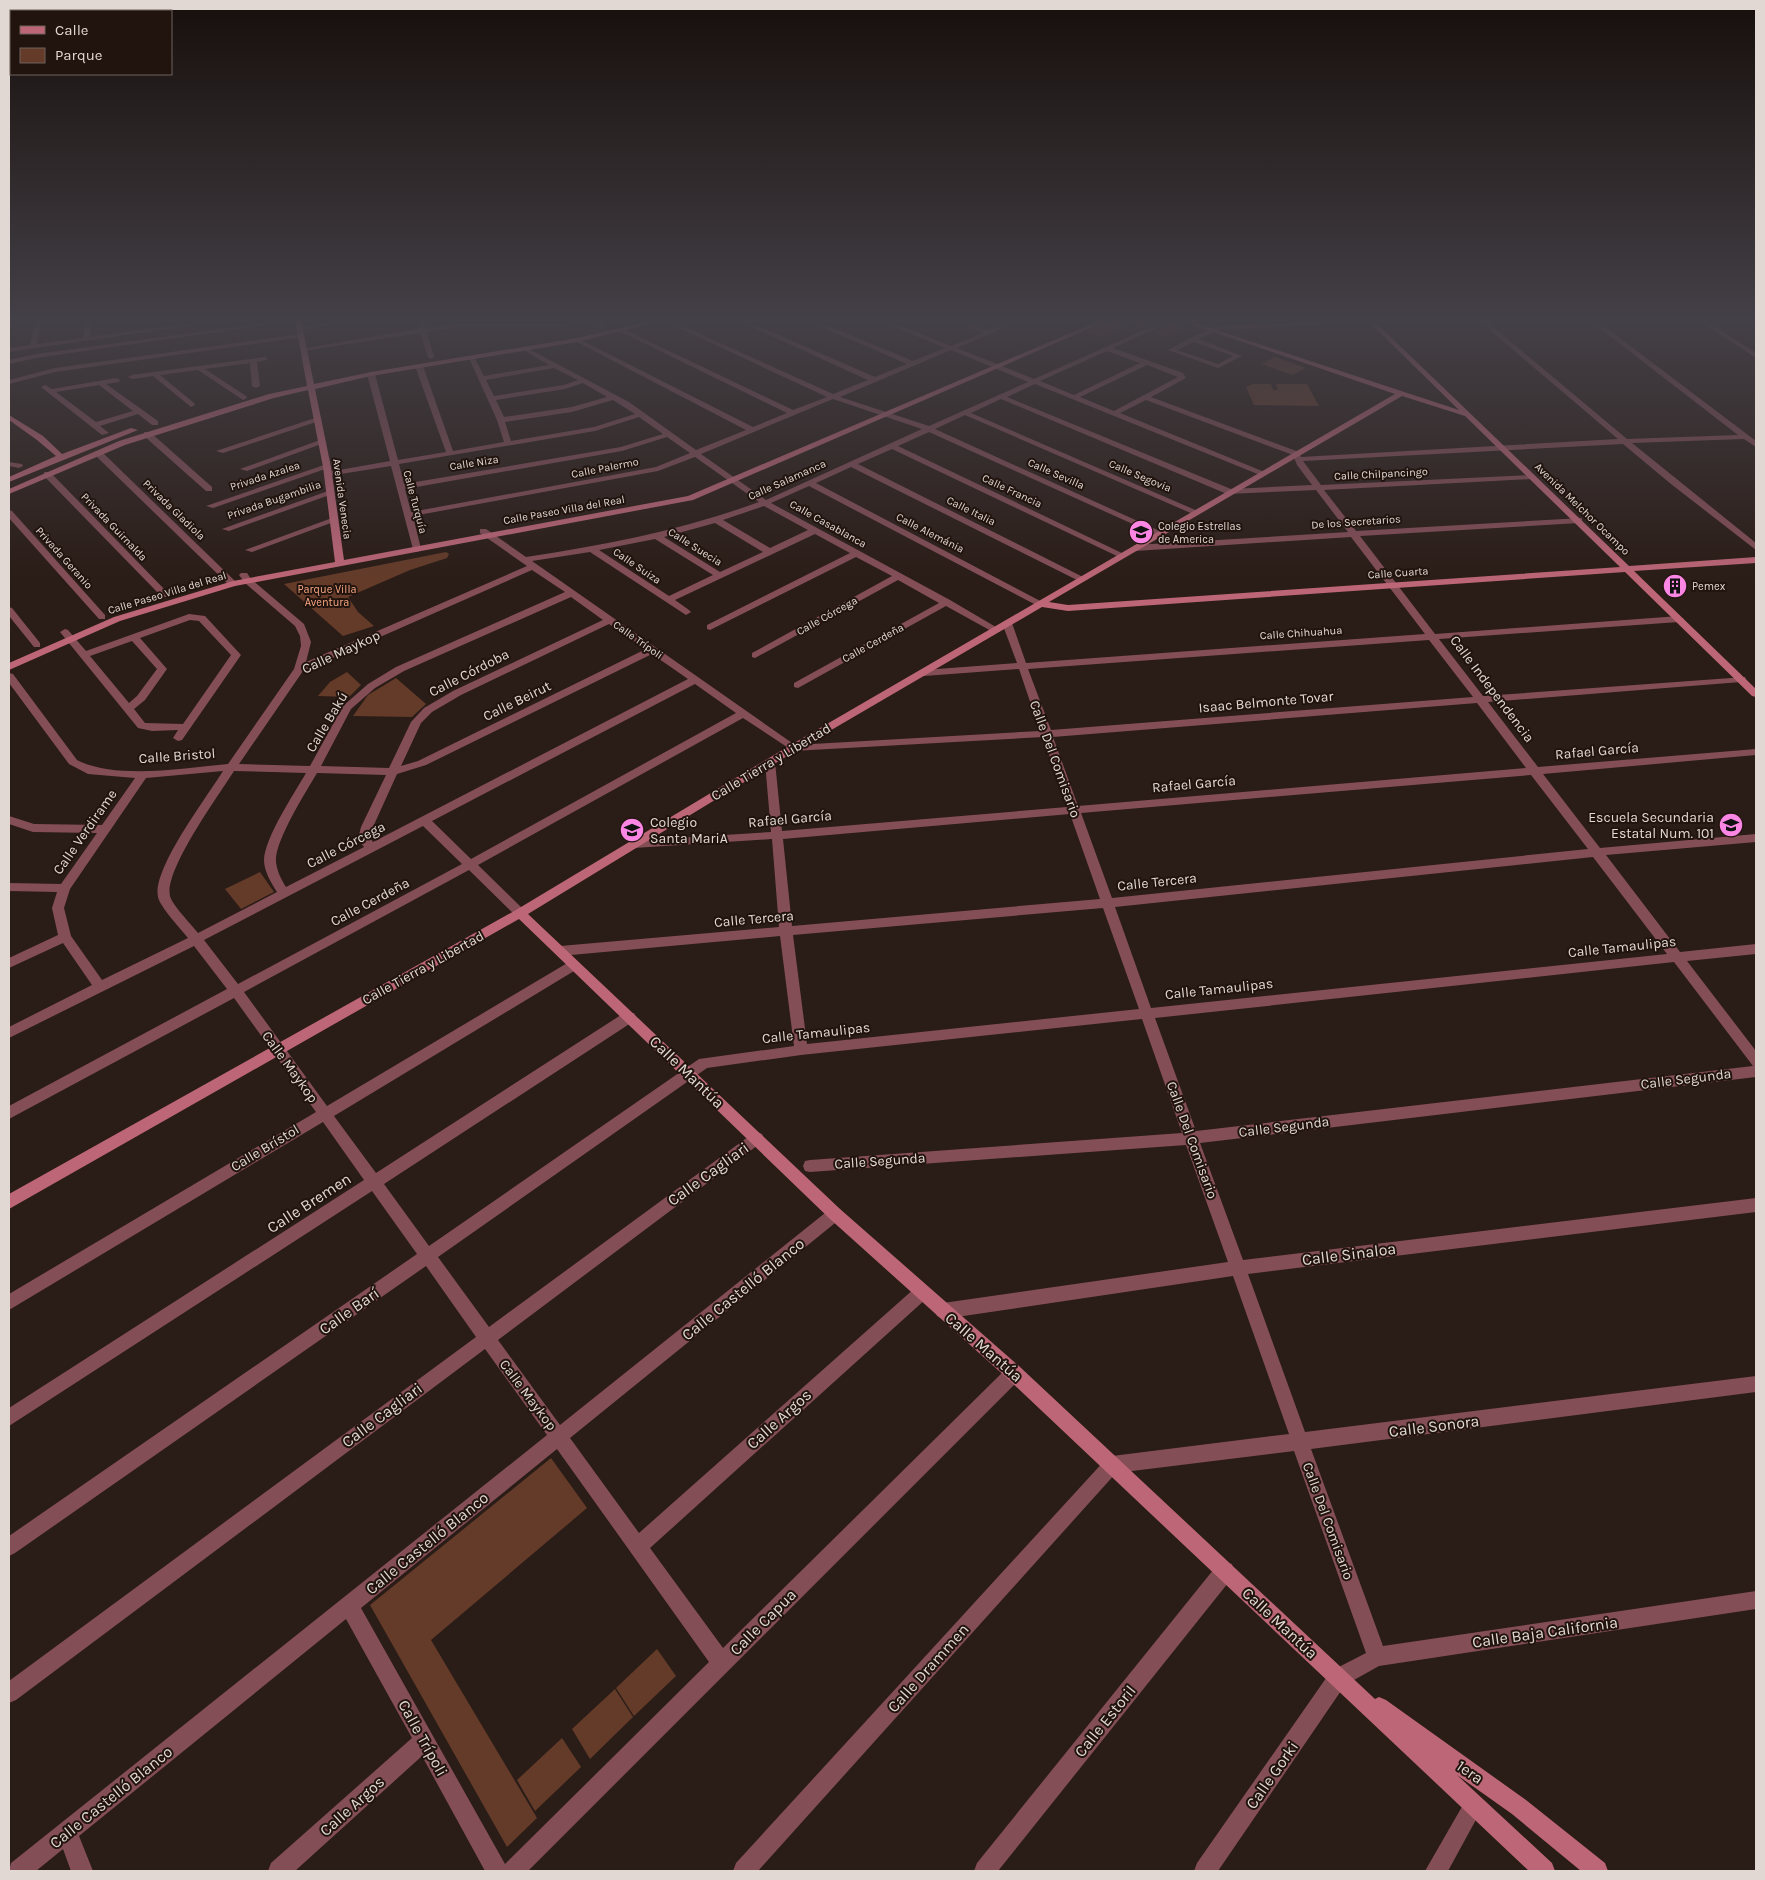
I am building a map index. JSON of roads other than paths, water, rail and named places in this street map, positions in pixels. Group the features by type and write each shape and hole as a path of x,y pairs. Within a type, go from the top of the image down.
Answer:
{"street":[{"path":"72,408 105,433"},
{"path":"135,408 162,421"},
{"path":"9,480 61,457 162,421 209,408"},
{"path":"9,492 47,474 147,434 230,408"},
{"name":"Avenida Venecia","path":"316,408 328,470 339,561"},
{"name":"Calle Turquía","path":"379,408 416,546"},
{"path":"434,408 450,453"},
{"path":"495,408 508,443"},
{"path":"501,420 575,408"},
{"name":"Calle Casablanca","path":"631,408 766,503 996,630"},
{"path":"709,408 754,431"},
{"path":"782,408 795,414"},
{"name":"Calle Palermo","path":"407,515 658,469 808,408"},
{"name":"Calle Sevilla","path":"865,408 929,429 1160,533"},
{"name":"Calle Paseo Villa del Real","path":"9,667 102,617 166,595 485,533 670,503 690,498 731,478 893,408"},
{"name":"Calle Salamanca","path":"524,560 593,550 658,537 718,521 766,503 978,408"},
{"path":"1027,408 1230,492"},
{"path":"1102,408 1262,474"},
{"path":"1115,413 1126,408"},
{"path":"1172,408 1298,457 1745,437"},
{"name":"Calle Tierra y Libertad","path":"9,1202 520,913 793,748 924,673 1230,492 1298,457 1378,408"},
{"path":"1445,408 1466,415"},
{"name":"Avenida Melchor Ocampo","path":"1459,408 1579,520 1756,694"},
{"path":"1587,408 1756,546"},
{"path":"1707,408 1756,445"},
{"path":"95,425 140,411"},
{"name":"Calle Segovia","path":"966,413 1196,512"},
{"name":"Privada Azalea","path":"210,506 328,470 393,463 595,429 641,414"},
{"path":"9,417 40,438 61,457"},
{"path":"220,451 318,420"},
{"path":"147,434 209,489"},
{"name":"Calle Niza","path":"400,487 622,449 669,434"},
{"path":"244,469 323,442"},
{"name":"Calle Francia","path":"892,446 1122,555"},
{"name":"Privada Gladiola","path":"98,453 230,582"},
{"name":"Calle Independencia","path":"1298,457 1301,466 1433,636 1756,1061"},
{"path":"9,464 19,466"},
{"name":"Calle Italia","path":"851,464 1082,579"},
{"name":"Privada Guirnalda","path":"47,474 166,595"},
{"name":"Calle Chilpancingo","path":"1230,492 1532,477"},
{"name":"Calle Alemánia","path":"809,483 1041,604"},
{"name":"Privada Bugambilia","path":"226,529 331,493"},
{"name":"Privada Geranio","path":"9,513 102,617"},
{"path":"249,550 335,520"},
{"name":"De los Secretarios","path":"1135,548 1579,520"},
{"path":"718,521 770,552"},
{"path":"668,600 816,530"},
{"name":"Calle Trípoli","path":"485,533 793,748"},
{"name":"Calle Suecia","path":"658,537 720,576"},
{"name":"Calle Suiza","path":"593,550 686,612"},
{"path":"710,627 857,553"},
{"name":"Calle Cuarta","path":"1041,604 1068,608 1756,560"},
{"name":"Calle Maykop","path":"533,566 299,669 231,767 171,863 164,882 164,898 236,991 427,1258 560,1438 722,1663"},
{"name":"Calle Córcega","path":"755,655 899,576"},
{"path":"246,578 299,624 306,634 308,644 299,669"},
{"name":"Calle Paseo Villa del Real","path":"9,658 37,644 230,582"},
{"name":"Calle Bakú","path":"284,894 274,878 270,860 277,836 348,708 359,694 374,682 571,593"},
{"name":"Calle Cerdeña","path":"798,685 947,602"},
{"path":"9,610 37,644"},
{"path":"84,655 133,636 197,616 202,618 236,654 178,738"},
{"name":"Calle Chihuahua","path":"924,673 1023,668 1679,619"},
{"name":"Calle Córdoba","path":"372,848 364,839 367,826 416,722 428,710 457,692 610,620"},
{"name":"Calle Del Comisario","path":"1008,623 1376,1657"},
{"path":"67,635 142,726 152,728 185,727"},
{"path":"128,709 141,698 162,669 133,636"},
{"name":"Calle Beirut","path":"392,772 422,763 652,650"},
{"name":"Calle Bristol","path":"9,676 73,762 88,770 143,775 231,767 392,772"},
{"name":"Isaac Belmonte Tovar","path":"793,748 1046,734 1741,679"},
{"name":"Calle Córcega","path":"9,1033 284,894 695,680"},
{"name":"Calle Cerdeña","path":"9,1113 469,865 743,713"},
{"name":"Rafael García","path":"634,844 778,836 1073,809 1535,772 1756,752"},
{"path":"770,762 786,932 801,1050"},
{"name":"Calle Verdirame","path":"100,987 66,936 58,908 64,888 143,775"},
{"path":"9,820 33,828 107,829"},
{"name":"Calle Mantúa","path":"425,821 835,1214 1014,1373 1544,1871"},
{"name":"Calle Tercera","path":"560,951 1107,903 1598,852 1756,838"},
{"path":"9,886 64,888"},
{"path":"10,962 66,936"},
{"name":"Calle Tamaulipas","path":"689,1074 704,1063 716,1060 801,1050 1756,949"},
{"name":"Calle Brístol","path":"9,1303 574,965"},
{"name":"Calle Bremen","path":"9,1418 629,1017"},
{"name":"Calle Segunda","path":"810,1166 1192,1138 1756,1071"},
{"name":"Calle Barí","path":"9,1547 689,1074"},
{"name":"Calle Cagliari","path":"9,1693 757,1138"},
{"name":"Calle Sinaloa","path":"942,1311 1238,1268 1756,1205"},
{"name":"Calle Castelló Blanco","path":"19,1871 560,1438 835,1214"},
{"name":"Calle Argos","path":"638,1546 921,1292"},
{"name":"Calle Capua","path":"513,1871 1014,1373"},
{"name":"Calle Sonora","path":"1112,1465 1300,1443 1756,1384"},
{"name":"Calle Drammen","path":"744,1871 1112,1465"},
{"name":"Calle Estoril","path":"985,1871 1225,1572"},
{"name":"Calle Baja California","path":"1338,1678 1376,1657 1756,1600"},
{"name":"Calle Trípoli","path":"349,1605 497,1871"},
{"name":"Calle Gorki","path":"1205,1871 1338,1678"},
{"name":"1era","path":"1338,1678 1519,1806 1597,1871"},
{"name":"Calle Argos","path":"279,1871 424,1741"},
{"path":"1436,1871 1474,1805"},
{"path":"67,1832 82,1871"}],"place":[{"name":"Colegio Estrellas de America","path":"1141,532"},
{"name":"Pemex","path":"1675,586"},
{"name":"Escuela Secundaria Estatal Num. 101","path":"1731,825"},
{"name":"Colegio Santa MariA","path":"632,830"}],"park label":[{"name":"Parque Villa Aventura","path":"327,595"}]}
